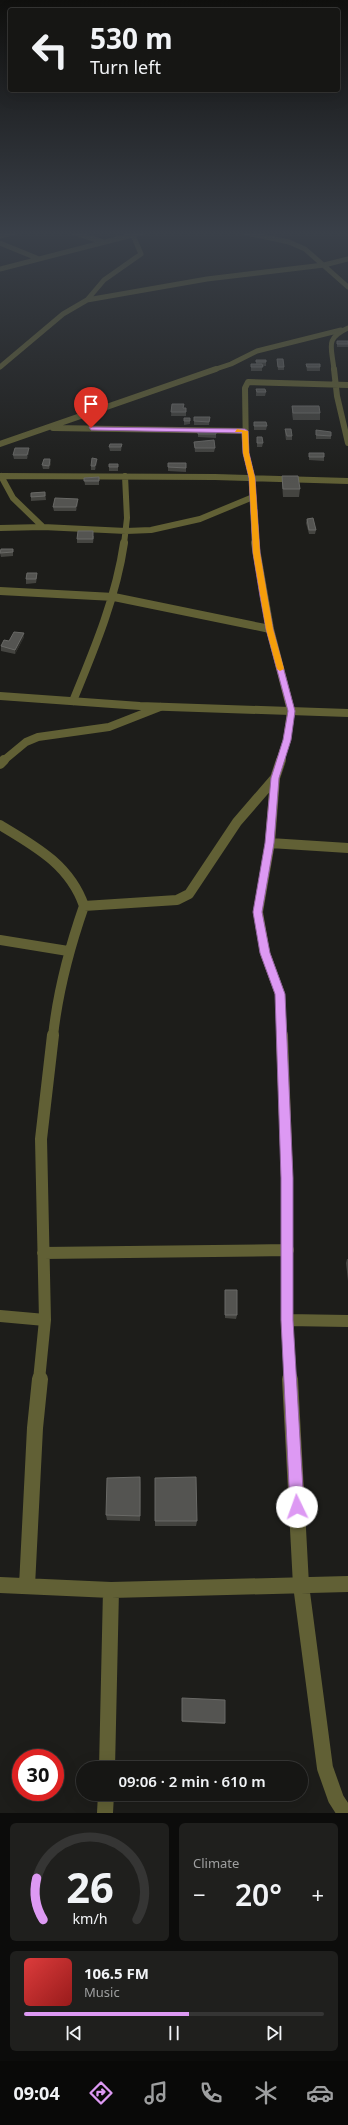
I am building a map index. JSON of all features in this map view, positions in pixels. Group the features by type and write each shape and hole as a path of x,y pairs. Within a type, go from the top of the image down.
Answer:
{"street":[{"path":"0,367 60,317"},
{"path":"0,444 45,427 211,371 257,351 348,328"},
{"path":"342,330 335,334 331,340 336,385 348,443"},
{"path":"345,1813 336,1799 325,1768 301,1585 287,1320 287,1178 280,994 265,953 258,912 270,843 275,778 287,740 292,711 270,629 256,553 252,478 246,453 245,388 248,382 256,381 348,385"},
{"path":"45,427 245,431"},
{"path":"43,527 19,507 0,476 125,476 348,481"},
{"path":"73,701 106,622 114,596 126,531 125,476"},
{"path":"0,528 43,527 126,531 150,530 200,519 253,497"},
{"path":"0,591 114,596 187,614 270,629"},
{"path":"0,696 160,707 348,713"},
{"path":"0,764 26,742 38,737 108,727 132,720 160,707"},
{"path":"84,906 177,900 190,894 236,822 275,778"},
{"path":"0,825 28,842 66,872 76,886 84,906 68,951 56,1005 41,1139 45,1320 35,1428 27,1586"},
{"path":"270,843 348,848"},
{"path":"0,940 68,951"},
{"path":"43,1253 288,1250"},
{"path":"0,1316 45,1320"},
{"path":"287,1320 348,1321"},
{"path":"0,1585 111,1590 348,1584"},
{"path":"107,1761 111,1590"},
{"path":"105,1813 106,1801"}],"building":[{"path":"337,341 348,341 348,344 337,344"},
{"path":"277,359 283,359 284,367 278,367"},
{"path":"256,360 266,360 266,362 256,362"},
{"path":"251,364 262,364 263,367 251,367"},
{"path":"306,364 320,364 320,367 307,367"},
{"path":"256,389 265,389 266,392 257,392"},
{"path":"172,404 184,404 183,408 186,408 186,412 171,412"},
{"path":"292,406 319,406 320,413 293,413"},
{"path":"194,417 210,417 209,422 194,421"},
{"path":"184,418 190,418 190,421 184,421"},
{"path":"254,422 266,422 267,426 254,426"},
{"path":"285,429 291,429 292,436 287,436"},
{"path":"316,430 331,432 331,436 316,435"},
{"path":"198,431 216,431 216,434 198,434"},
{"path":"257,437 262,437 263,443 257,443"},
{"path":"214,440 215,448 195,448 194,442"},
{"path":"110,444 122,444 121,447 109,447"},
{"path":"15,448 29,448 27,455 13,455"},
{"path":"309,453 324,453 324,457 309,457"},
{"path":"92,458 97,459 95,466 91,466"},
{"path":"44,459 50,459 49,466 42,465"},
{"path":"168,463 186,463 186,468 168,467"},
{"path":"109,464 118,464 118,467 109,467"},
{"path":"282,476 298,476 300,489 283,489"},
{"path":"99,477 99,481 84,481 84,478"},
{"path":"45,492 45,496 31,497 31,493"},
{"path":"55,498 78,499 76,507 53,507"},
{"path":"313,518 316,530 309,530 307,519"},
{"path":"78,531 93,531 93,539 77,539"},
{"path":"1,549 13,549 13,552 0,553"},
{"path":"27,573 37,573 36,579 26,579"},
{"path":"14,632 24,633 15,650 1,646 4,640 9,641"},
{"path":"225,1290 237,1290 237,1315 225,1315"},
{"path":"140,1477 140,1516 106,1515 107,1478"},
{"path":"196,1477 197,1521 155,1521 155,1478"},
{"path":"182,1698 225,1700 225,1723 182,1721"}],"slow traffic":[{"path":"237,431 245,431 246,453 252,478 256,553 270,629 280,669"}],"route":[{"path":"91,428 245,431 246,453 252,478 256,553 270,629 292,711 287,740 275,778 270,843 258,912 265,953 273,971 280,994 287,1178 287,1320 297,1507"}]}
